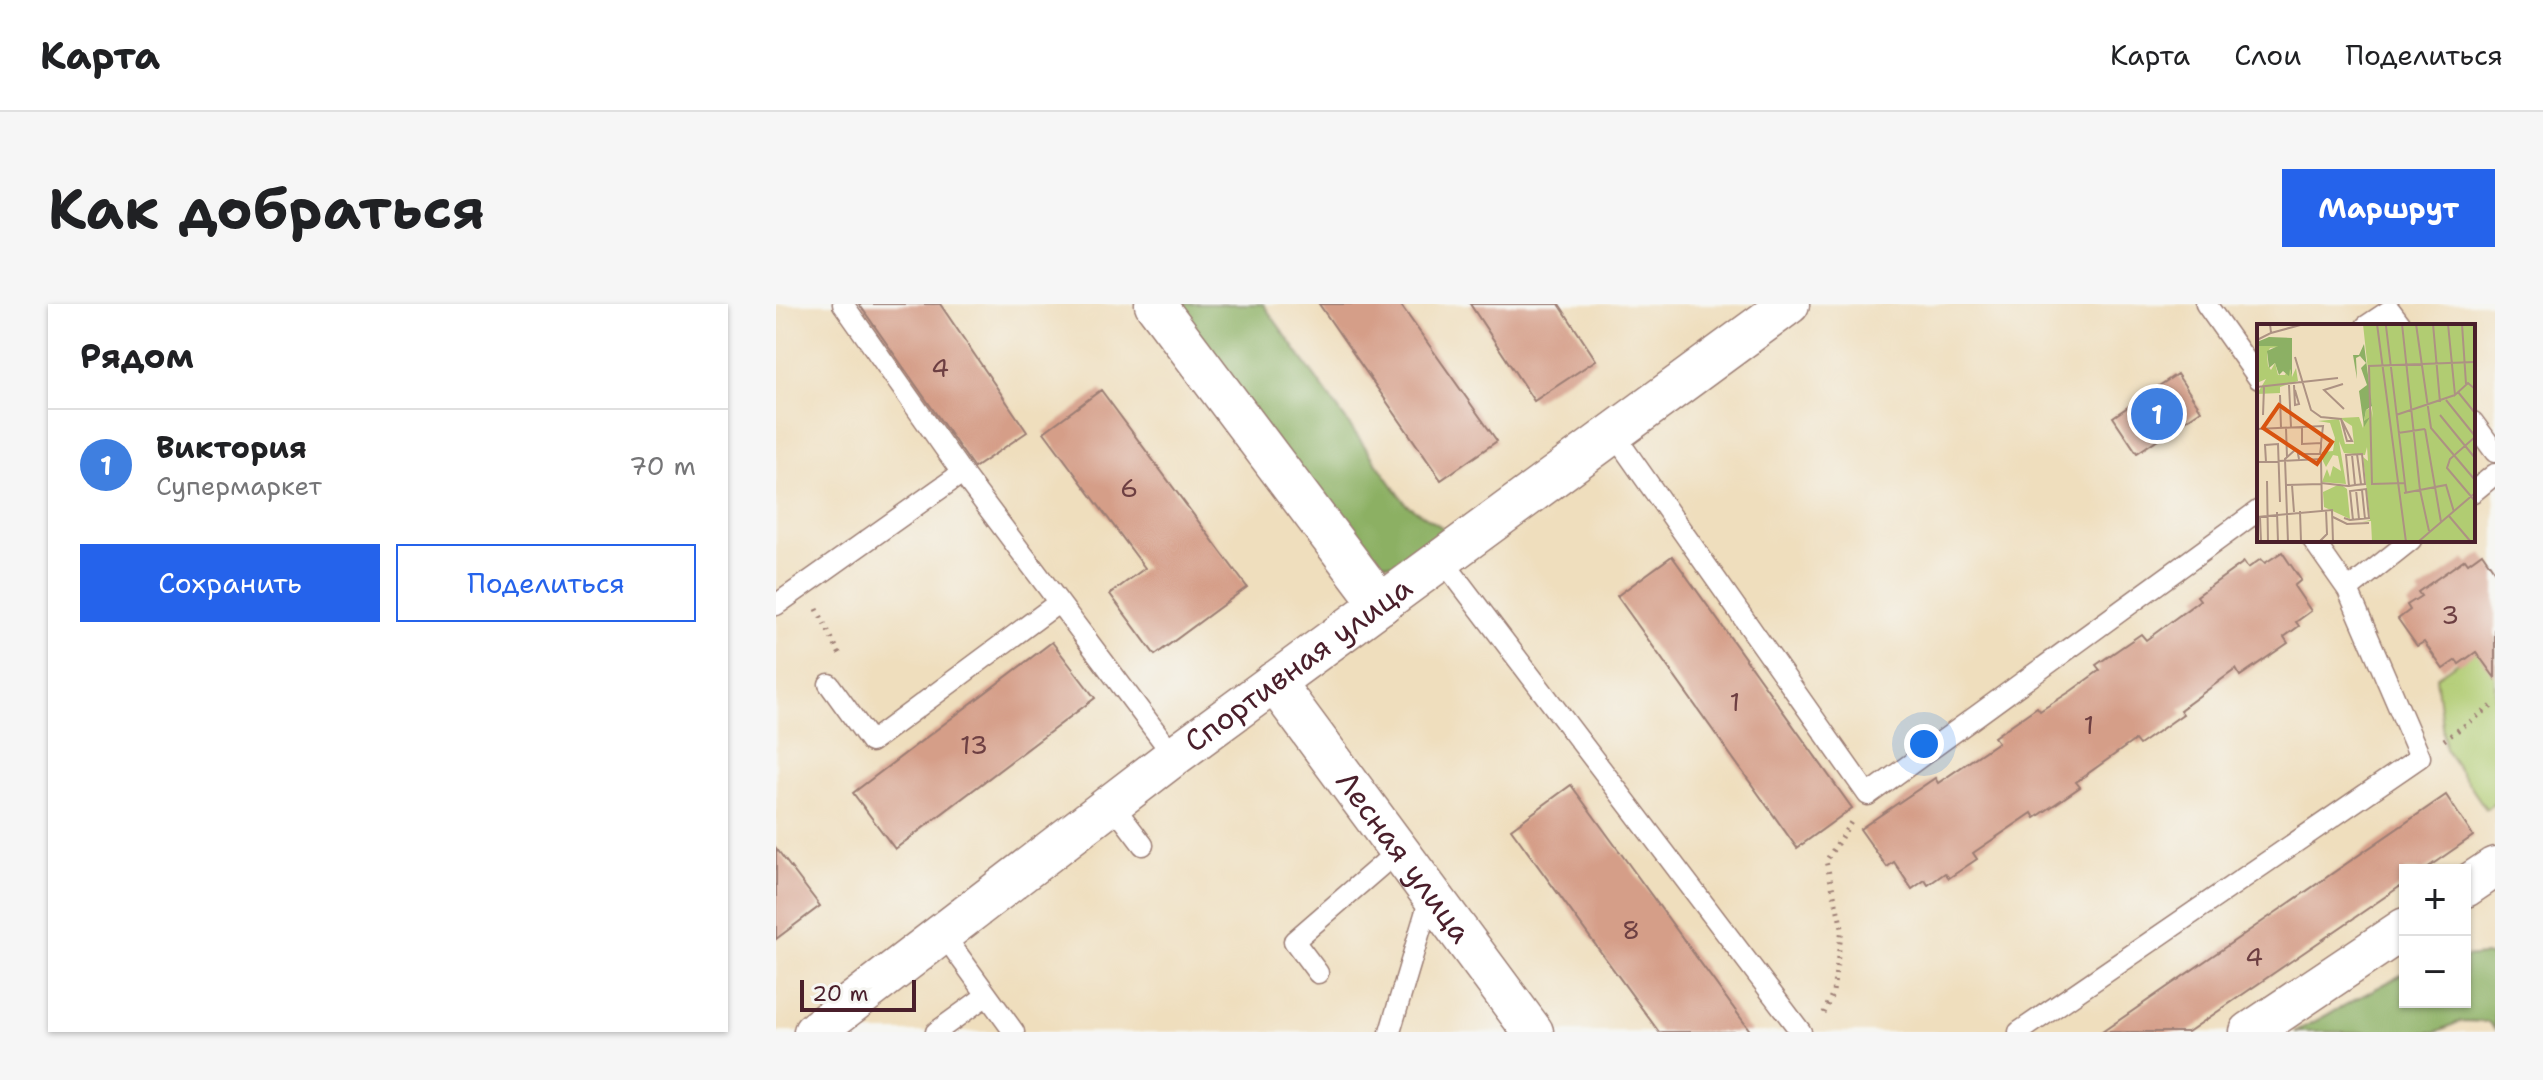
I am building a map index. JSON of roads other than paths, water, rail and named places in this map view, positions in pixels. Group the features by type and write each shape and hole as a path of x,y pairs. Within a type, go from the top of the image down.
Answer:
{"street":[{"path":"1155,304 1381,604"},
{"name":"Спортивная улица","path":"814,1032 1174,756 1789,304"},
{"name":"Лесная улица","path":"1274,682 1533,1032"},
{"path":"2471,883 2495,867"},
{"path":"2250,1032 2399,932"}],"lane":[{"path":"843,304 962,473 1174,756"},
{"path":"2206,304 2257,376"},
{"path":"2369,324 2390,310 2400,324"},
{"path":"2475,425 2495,452"},
{"path":"1613,433 1868,795 2257,511"},
{"path":"776,605 962,473"},
{"path":"2475,490 2495,474"},
{"path":"2019,1032 2420,757 2348,590 2314,542"},
{"path":"2348,590 2408,542"},
{"path":"1441,558 1801,1032"},
{"path":"829,684 871,742 1058,603"},
{"path":"1112,804 1143,845"},
{"path":"1318,973 1294,941 1399,850"},
{"path":"1390,1032 1431,894"},
{"path":"943,934 1014,1032"},
{"path":"936,1032 987,995"}],"place":[{"name":"Виктория","path":"2157,414"}]}
